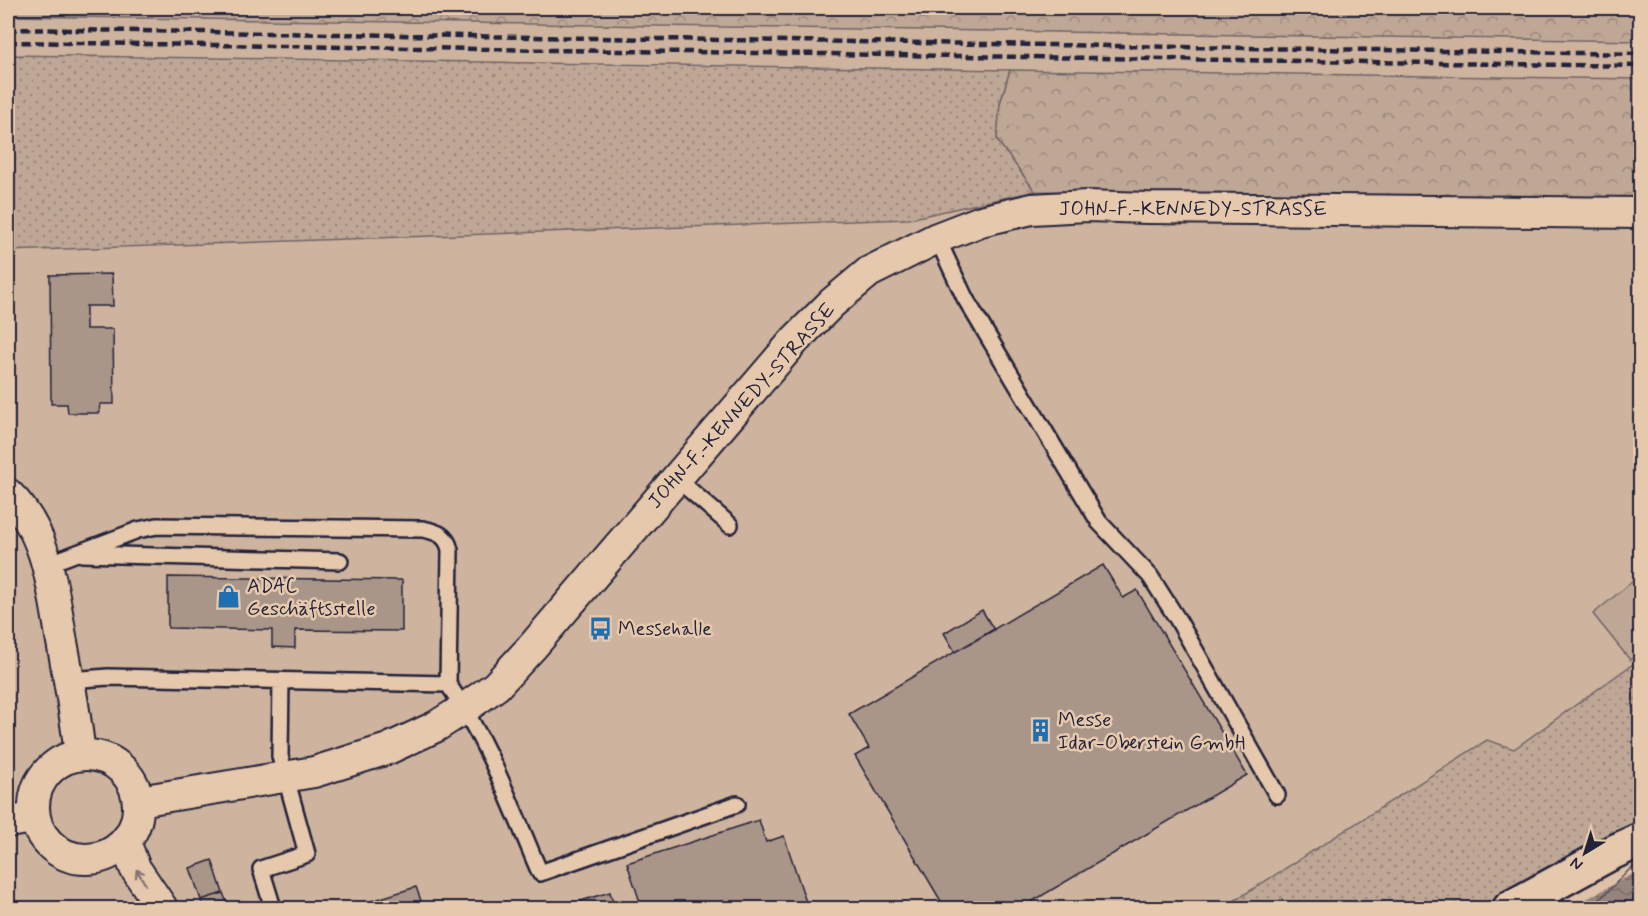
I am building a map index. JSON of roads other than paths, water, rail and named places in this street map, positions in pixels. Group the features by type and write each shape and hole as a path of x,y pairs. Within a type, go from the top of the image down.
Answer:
{"main road":[{"path":"1510,909 1641,840"}],"street":[{"name":"JOHN-F.-KENNEDY-STRASSE","path":"139,801 314,772 388,749 435,727 465,708 496,686 533,646 795,340 832,303 869,272 937,238 981,221 1032,209 1087,206 1641,213"},
{"path":"8,494 33,528 48,564 70,680 80,755"},
{"path":"80,755 100,757 119,766 132,781 139,801 139,816 134,830 125,843 107,856 84,860 62,854 21,820 44,776 59,762 80,755"},
{"path":"125,843 135,867 162,909"}],"lane":[{"path":"937,238 965,298 1099,522 1150,576 1178,620 1277,795"},
{"path":"676,478 730,525"},
{"path":"48,564 138,530 157,526 423,529 438,532 449,543 450,550 448,684 465,708 504,789 540,873 738,804"},
{"path":"75,554 340,561"},
{"path":"70,680 108,677 448,684"},
{"path":"273,909 261,869 307,854 284,777 279,740 281,681"}],"water":[{"path":"1640,833 1640,908 1559,908"}],"railway":[{"path":"8,29 1640,54"},
{"path":"8,42 1640,66"}],"place":[{"name":"ADAC Geschäftsstelle","path":"229,597"},
{"name":"Messehalle","path":"600,629"},
{"name":"Messe Idar-Oberstein GmbH","path":"1040,731"}]}
